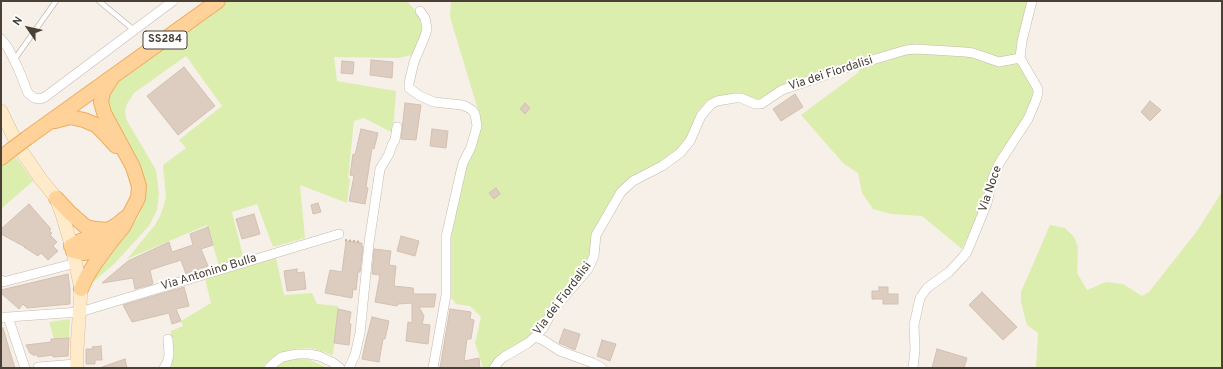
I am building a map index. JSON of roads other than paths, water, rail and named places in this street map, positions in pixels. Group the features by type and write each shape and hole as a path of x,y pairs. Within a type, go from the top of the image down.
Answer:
{"main road":[{"name":"SS284","path":"6,154 218,1"},
{"path":"112,78 103,92 101,102 104,113 120,141 129,161"},
{"path":"51,122 70,118 84,120 96,125 129,161 133,167 139,186 138,198 132,212 118,224 109,236 86,276 81,289"},
{"path":"56,198 86,227 109,236"},
{"path":"74,253 80,241 98,235 109,236"}],"street":[{"path":"1,40 4,50 14,60 18,68 28,94 34,98 40,99 173,1"},
{"path":"1020,58 1022,41 1032,1"},
{"path":"420,11 425,18 427,29 414,62 409,88 420,96 434,102 462,105 467,107 475,114 477,126 471,147 463,163 446,237 446,295 433,368"},
{"name":"Via dei Fiordalisi","path":"494,368 504,357 528,343 535,337 543,328 553,310 588,269 594,256 596,235 621,192 633,181 662,166 680,153 690,141 701,116 712,104 717,101 741,98 755,104 760,104 782,90 855,65 906,50 916,49 973,53 999,62 1020,58"},
{"name":"Via Noce","path":"913,368 915,350 914,325 920,298 927,288 949,272 967,252 987,203 993,177 1000,162 1028,119 1036,100 1038,89 1020,58"},
{"path":"1,111 18,146 56,198 74,253 81,289 76,366 37,368"},
{"path":"349,368 355,355 360,333 369,243 380,169 395,140 397,127"},
{"name":"Via Antonino Bulla","path":"4,318 80,312 339,234"},
{"path":"1,280 3,282 74,253"},
{"path":"4,318 25,368"},
{"path":"535,337 543,340 560,351 593,363 602,368"},
{"path":"164,368 169,355 168,339"},
{"path":"269,368 282,357 290,354 309,354 319,356 332,362 340,368"}],"lane":[{"path":"14,60 56,1"},
{"path":"99,1 134,30"}]}
